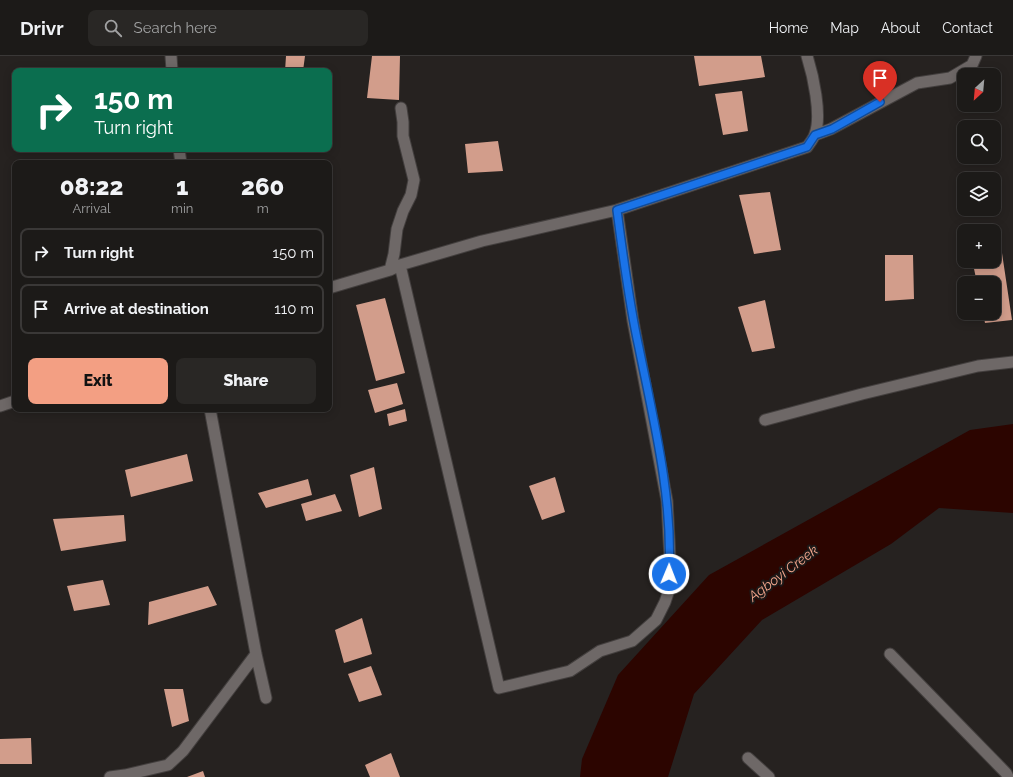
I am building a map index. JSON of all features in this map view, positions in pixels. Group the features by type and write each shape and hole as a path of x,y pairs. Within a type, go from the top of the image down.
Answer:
{"street":[{"path":"171,56 172,68"},
{"path":"332,287 482,241 617,210 807,147 815,135 818,122 810,66 807,56"},
{"path":"815,135 832,129 917,83 950,78 972,65 976,56"},
{"path":"401,108 403,136 414,180 411,195 403,211 397,229 395,268 498,688 570,671 600,651 632,641 656,620 669,590 670,558 667,501 633,321 617,210"},
{"path":"765,420 978,366 1013,362"},
{"path":"0,406 12,402"},
{"path":"211,412 256,654 266,698"},
{"path":"110,777 168,765 183,751 256,654"},
{"path":"890,654 1007,774"},
{"path":"748,758 769,777"}],"water":[{"name":"Agboyi Creek","path":"1013,424 1013,513 939,508 891,544 762,620 694,694 668,777 580,777 582,759 618,675 709,575 970,430"}],"building":[{"path":"286,56 305,56 303,68 285,68"},
{"path":"372,56 400,56 399,100 367,98"},
{"path":"694,56 761,56 765,77 699,86"},
{"path":"742,91 748,131 723,135 715,94"},
{"path":"498,141 503,171 468,173 465,144"},
{"path":"770,192 781,250 754,254 739,195"},
{"path":"1001,253 1012,320 985,323 984,320 1001,320 1001,276 976,276 974,268 1001,268"},
{"path":"885,255 913,255 914,299 885,301"},
{"path":"385,298 405,373 376,381 356,305"},
{"path":"765,300 775,348 752,352 738,307"},
{"path":"397,383 403,404 375,413 368,390"},
{"path":"405,409 407,421 389,426 387,414"},
{"path":"187,454 193,481 131,497 125,470"},
{"path":"374,467 382,509 359,517 350,475"},
{"path":"555,477 565,512 542,520 529,486"},
{"path":"308,479 312,495 266,508 258,493"},
{"path":"335,494 342,511 306,521 301,504"},
{"path":"124,515 126,541 61,551 53,519"},
{"path":"103,580 110,605 74,611 67,586"},
{"path":"208,586 217,605 148,625 149,602"},
{"path":"362,618 372,654 344,663 335,630"},
{"path":"371,666 382,695 359,702 348,674"},
{"path":"164,689 183,689 189,721 172,727"},
{"path":"31,738 32,764 0,764 0,739"},
{"path":"391,753 400,777 370,777 365,765"},
{"path":"203,771 205,777 187,777"}],"route":[{"path":"669,574 670,558 667,501 650,403 633,321 617,210 807,147 815,135 832,129 880,102"}]}
